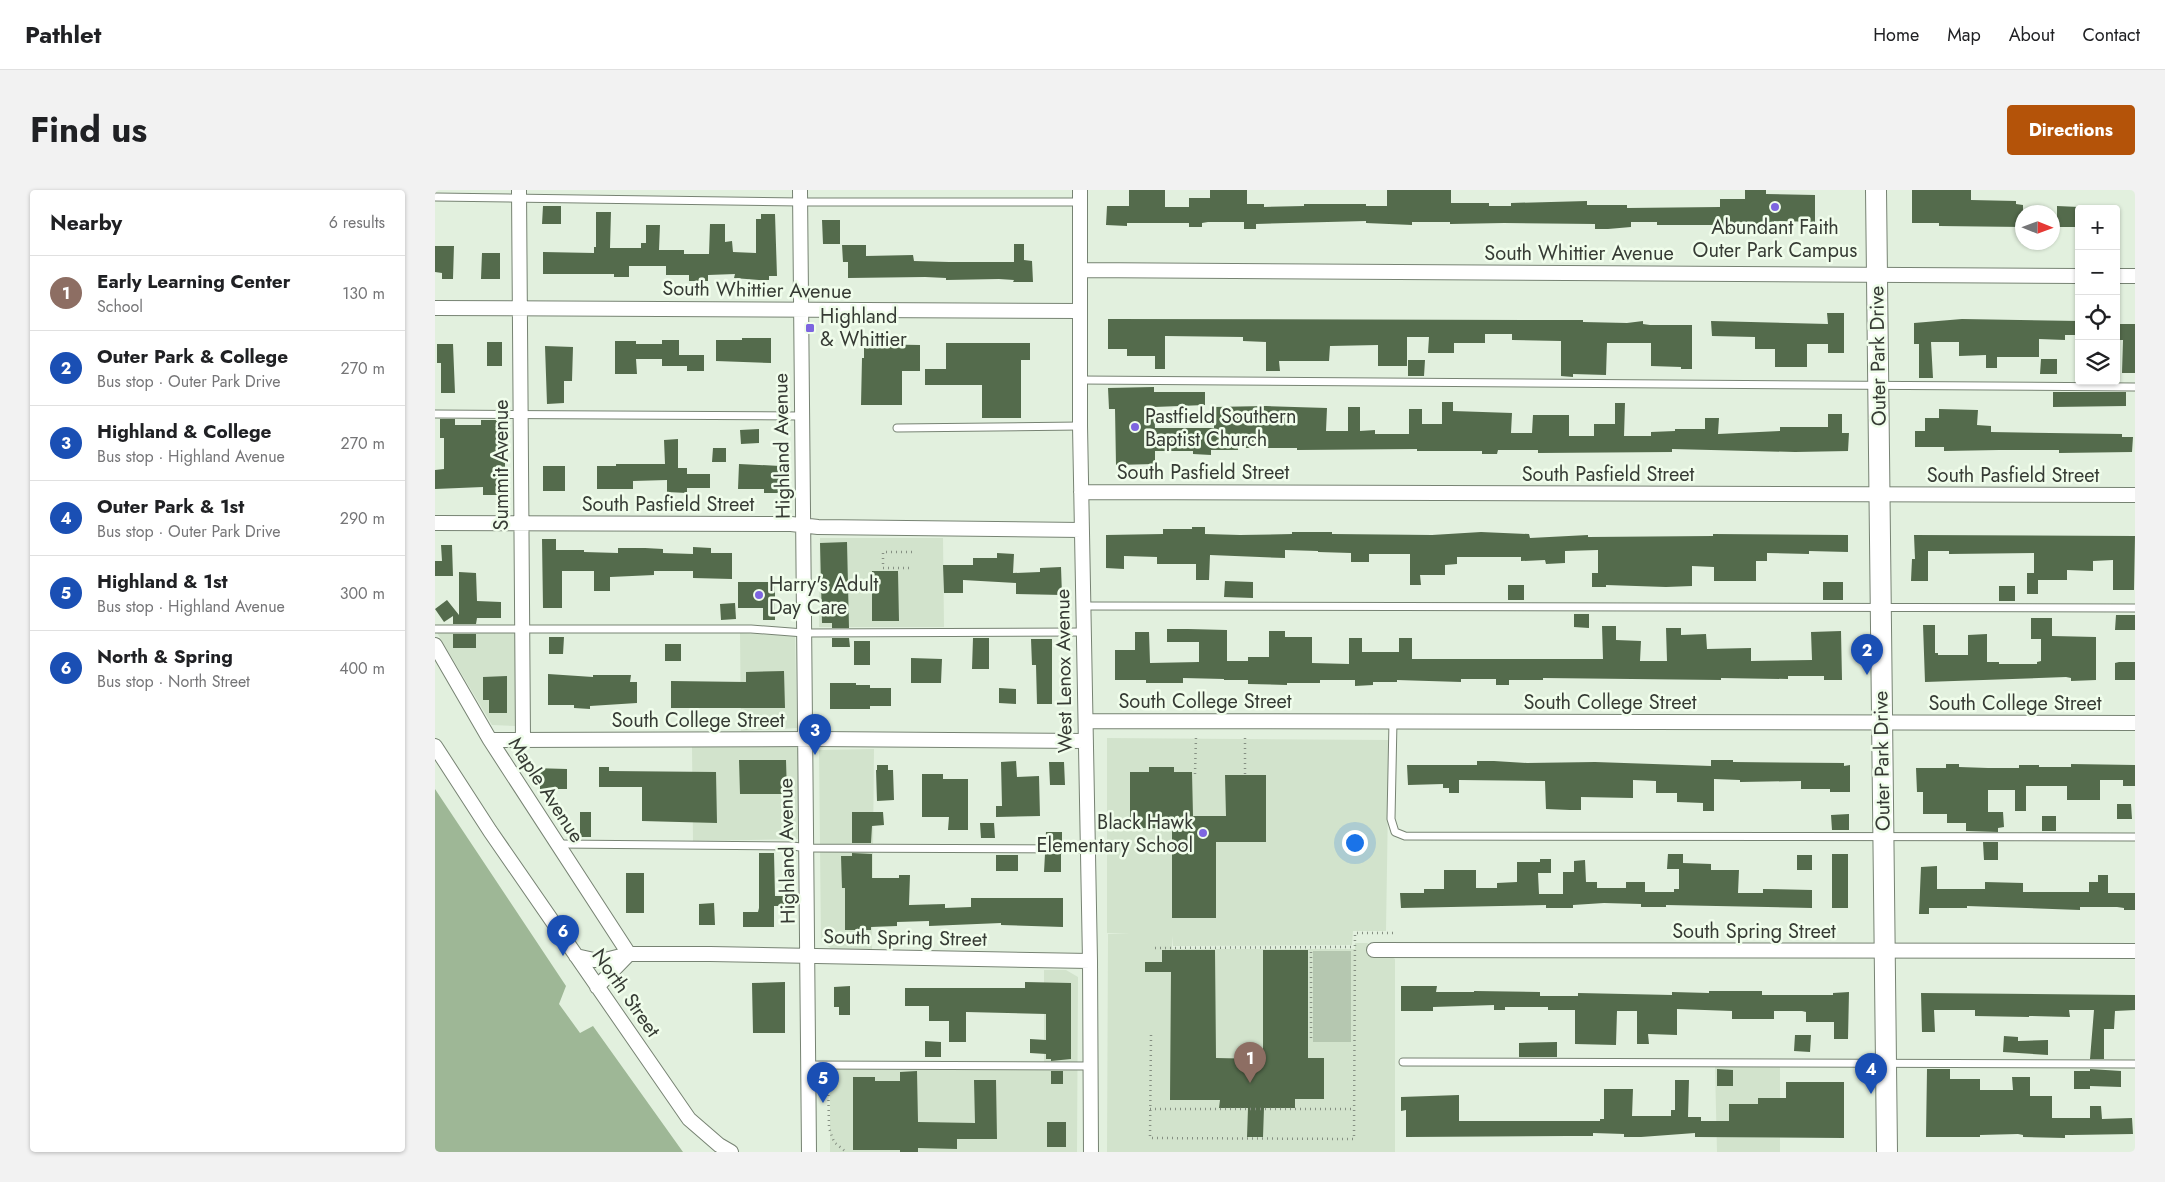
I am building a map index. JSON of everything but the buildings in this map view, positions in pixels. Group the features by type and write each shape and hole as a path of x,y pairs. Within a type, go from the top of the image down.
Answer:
{"street":[{"name":"Outer Park Drive","path":"1876,190 1887,1152"},
{"name":"Summit Avenue","path":"519,194 523,739"},
{"name":"Highland Avenue","path":"800,196 809,1152"},
{"name":"West Lenox Avenue","path":"1080,196 1079,380 1090,961 1091,1152"},
{"name":"South Whittier Avenue","path":"1080,270 2075,276"},
{"path":"2120,276 2135,276"},
{"name":"South Whittier Avenue","path":"435,308 1080,311"},
{"name":"South Pasfield Street","path":"1081,492 2135,495"},
{"name":"South Pasfield Street","path":"435,523 791,524 803,526 1082,530"},
{"name":"Maple Avenue","path":"435,645 490,740 629,954"},
{"name":"South College Street","path":"1086,720 2135,723"},
{"name":"South College Street","path":"490,740 805,739 1086,741"},
{"name":"North Street","path":"435,746 489,831 689,1119 719,1145 731,1152"},
{"name":"South Spring Street","path":"1374,950 2135,951"},
{"path":"597,987 629,954"},
{"name":"South Spring Street","path":"576,956 594,960 605,960 629,954 1090,961"}],"lane":[{"path":"435,197 519,194 1080,196"},
{"path":"1079,380 2135,386"},
{"path":"435,414 801,416"},
{"path":"897,428 1080,426"},
{"path":"1082,606 2135,608"},
{"path":"435,629 751,629 804,633 1083,632"},
{"path":"1393,721 1391,820 1395,832 1405,836 1883,838 2135,836"},
{"path":"557,844 793,846 807,848 1087,849"},
{"path":"1403,1062 2135,1064"},
{"path":"809,1065 1091,1066"}],"path":[{"path":"912,552 883,552 883,568 912,568"},
{"path":"1195,774 1196,737"},
{"path":"1245,737 1245,774"},
{"path":"1151,1035 1150,1138 1354,1139 1355,933 1393,933"},
{"path":"1155,948 1355,948"},
{"path":"1311,948 1311,1038"},
{"path":"828,1065 829,1128 834,1142 846,1152"},
{"path":"1151,1109 1354,1109"}],"shaded area":[{"path":"820,538 943,538 944,627 819,627"},
{"path":"436,631 515,632 515,726 492,725"},
{"path":"740,633 795,636 797,728 741,731"},
{"path":"1107,738 1389,740 1386,931 1353,931 1352,945 1173,946 1172,936 1172,949 1355,949 1355,943 1367,943 1395,959 1395,1152 1107,1152 1108,934 1130,933 1107,933"},
{"path":"798,746 799,839 693,841 692,747"},
{"path":"874,749 872,952 833,950 821,941 819,750"},
{"path":"435,789 566,986 559,1004 580,1033 593,1026 683,1152 435,1152"},
{"path":"1313,951 1351,951 1351,1042 1313,1042"},
{"path":"1044,970 1066,970 1078,977 1077,1152 830,1152 830,1067 1044,1070"},
{"path":"1715,1067 1780,1067 1780,1152 1717,1152"}],"place":[{"name":"Abundant Faith Outer Park Campus","path":"1775,207"},
{"name":"Highland & Whittier","path":"810,328"},
{"name":"Pastfield Southern Baptist Church","path":"1135,427"},
{"name":"Harry's Adult Day Care","path":"759,595"},
{"name":"Outer Park & College","path":"1867,675"},
{"name":"Highland & College","path":"815,755"},
{"name":"Black Hawk Elementary School","path":"1203,833"},
{"name":"North & Spring","path":"563,956"},
{"name":"Early Learning Center","path":"1250,1083"},
{"name":"Outer Park & 1st","path":"1871,1094"},
{"name":"Highland & 1st","path":"823,1103"}]}
